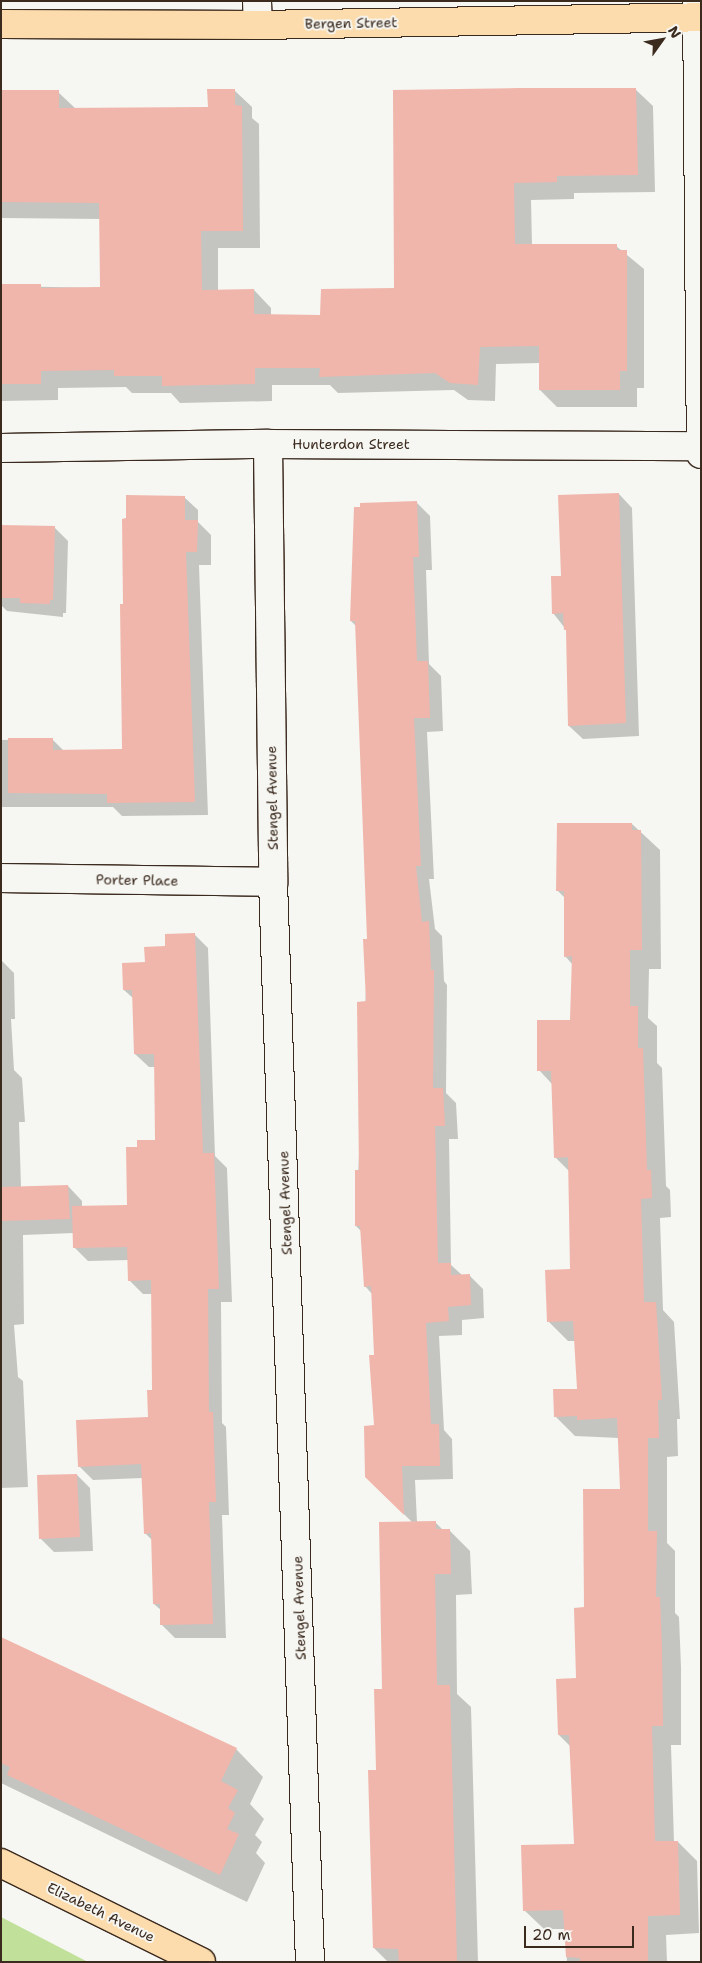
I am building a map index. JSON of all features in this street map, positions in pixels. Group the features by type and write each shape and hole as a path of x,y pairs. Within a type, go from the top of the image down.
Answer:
{"main road":[{"name":"Bergen Street","path":"1,24 258,13 698,12"},
{"name":"Elizabeth Avenue","path":"1,1863 201,1962"}],"street":[{"path":"698,12 701,454"},
{"name":"Hunterdon Street","path":"1,448 268,444 701,446"},
{"name":"Stengel Avenue","path":"268,444 273,882 310,1962"},
{"name":"Porter Place","path":"1,878 273,882"}],"green space":[{"path":"1,1917 88,1962 1,1962"}],"building":[{"path":"636,88 638,175 557,176 557,182 514,183 515,244 617,244 617,250 627,250 627,371 620,371 620,390 539,390 539,346 480,347 478,385 450,383 435,373 319,377 320,368 255,368 255,384 162,386 162,376 114,376 114,370 41,371 41,384 1,384 1,284 41,284 41,288 100,287 99,203 1,202 1,90 59,90 59,108 208,107 207,89 235,89 235,105 242,106 243,231 201,231 202,290 254,289 254,314 320,315 321,289 394,288 393,90"},
{"path":"619,493 626,723 568,726 566,630 564,630 563,613 552,614 551,576 561,576 558,495"},
{"path":"126,495 185,496 185,520 198,520 197,552 186,552 195,802 107,803 107,794 8,793 8,738 53,738 53,750 122,749 120,604 123,604 122,519 126,518"},
{"path":"417,501 419,557 413,557 417,661 428,661 430,718 414,718 421,866 416,866 422,922 429,921 431,970 434,970 433,1088 443,1088 445,1126 435,1126 438,1263 451,1263 451,1275 470,1274 471,1305 448,1307 449,1321 426,1323 431,1424 439,1424 440,1466 402,1466 404,1515 365,1477 364,1426 374,1425 369,1355 374,1355 371,1286 364,1287 360,1226 355,1226 355,1170 359,1170 357,1002 366,1001 363,939 367,939 355,621 350,621 354,507 360,507 360,503"},
{"path":"1,525 55,526 53,600 50,600 50,604 20,603 20,598 1,598"},
{"path":"557,823 632,823 632,830 641,830 642,950 630,950 630,1006 638,1006 638,1048 643,1048 647,1170 651,1170 652,1198 641,1199 644,1302 656,1302 662,1400 658,1400 659,1438 648,1438 648,1531 657,1531 656,1597 660,1597 662,1647 663,1726 652,1726 655,1841 678,1841 680,1915 648,1916 648,1962 580,1962 580,1958 566,1957 563,1910 523,1911 521,1845 574,1844 569,1735 558,1735 556,1679 576,1678 574,1608 584,1607 583,1489 620,1489 617,1418 577,1420 577,1416 554,1417 553,1389 577,1389 573,1321 547,1322 545,1270 570,1269 568,1157 554,1158 551,1071 537,1071 537,1020 570,1020 572,956 564,957 564,891 556,891"},
{"path":"195,933 203,1153 214,1153 219,1289 208,1289 209,1412 213,1412 216,1502 209,1502 213,1624 160,1625 160,1604 153,1604 151,1533 144,1534 141,1464 78,1467 76,1420 148,1417 147,1390 152,1390 151,1280 128,1281 127,1247 73,1248 72,1206 127,1205 126,1147 137,1147 137,1140 155,1140 154,1054 134,1054 132,990 123,990 122,963 145,962 144,947 165,946 165,934"},
{"path":"68,1185 70,1219 1,1221 1,1187"},
{"path":"77,1474 80,1537 39,1539 37,1475"},
{"path":"436,1521 436,1529 450,1529 451,1574 435,1574 437,1685 450,1685 457,1962 399,1962 398,1949 373,1948 368,1770 376,1770 374,1689 382,1689 379,1522"},
{"path":"1,1637 237,1748 221,1781 238,1790 228,1808 235,1813 227,1829 239,1834 220,1875 7,1775 10,1767 1,1763"}]}
